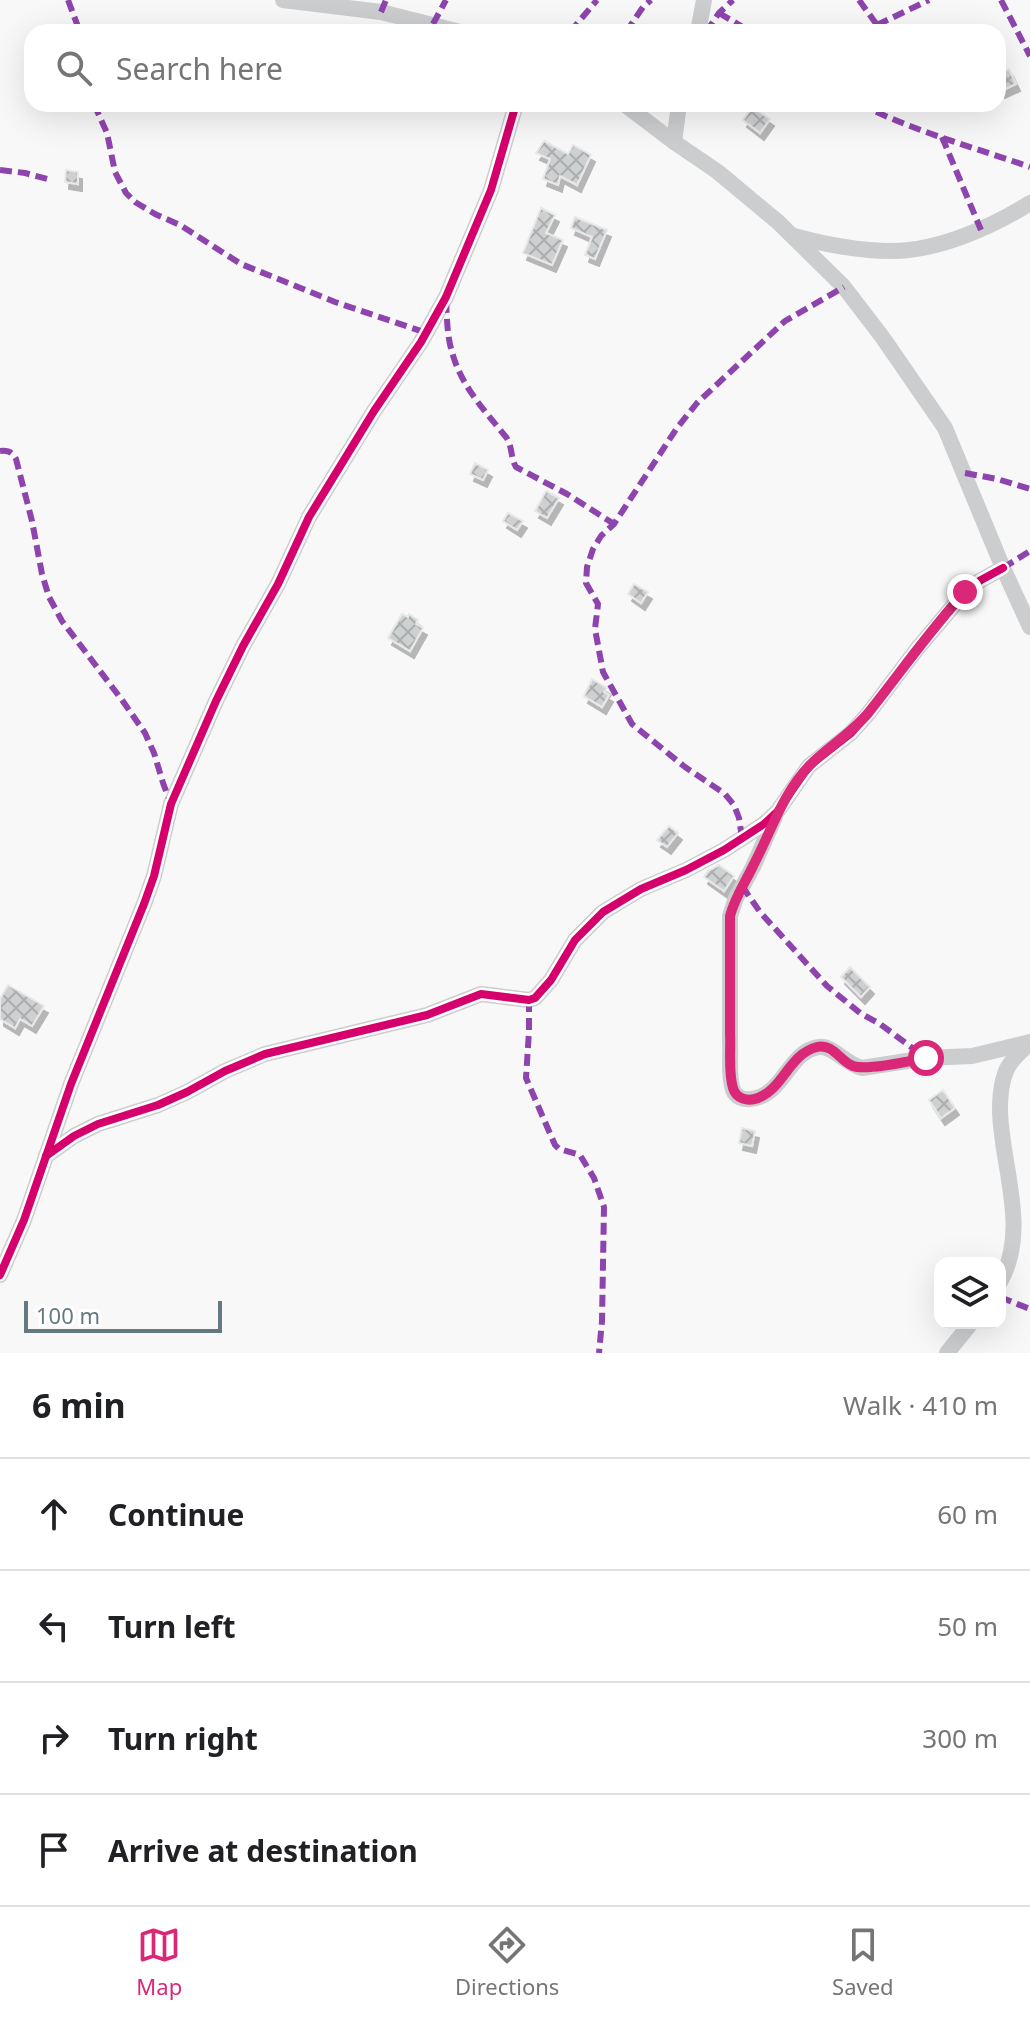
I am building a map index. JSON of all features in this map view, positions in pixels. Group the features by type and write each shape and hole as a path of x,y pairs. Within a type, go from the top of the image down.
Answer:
{"street":[{"path":"283,0 381,12 428,24"},
{"path":"700,24 704,0"},
{"path":"0,1275 24,1220 71,1084 149,890 171,804 191,756 229,673 278,584 309,517 421,342 446,297 491,190 514,112"},
{"path":"635,112 718,172 793,236 844,287 945,428 1030,627"},
{"path":"674,142 678,112"},
{"path":"793,236 859,250 895,251 928,247 981,230 1030,203"},
{"path":"1003,568 965,592 851,733 809,766 777,812 730,916 733,1090 738,1097 756,1099 769,1092 803,1053 822,1046 830,1048 846,1062 862,1068 926,1058 972,1056 1030,1042"},
{"path":"46,1156 98,1124 158,1105 265,1054 427,1015 481,994 529,1000 535,998 551,980 575,940 603,912 641,889 724,850 777,812"},
{"path":"1006,1270 1014,1248 1014,1210 1003,1148 1000,1095 1009,1064 1030,1042"},
{"path":"947,1353 966,1329"}],"building":[{"path":"1009,69 1016,84 1006,89 1006,70"},
{"path":"749,112 760,112 770,119 760,133 743,120"},
{"path":"544,141 568,154 573,145 591,155 577,185 560,176 558,185 543,179 550,159 536,153"},
{"path":"66,170 78,172 78,184 65,182"},
{"path":"541,208 555,215 546,233 563,240 552,265 523,253"},
{"path":"575,217 607,230 595,259 585,255 592,237 571,228"},
{"path":"475,463 488,470 483,480 470,474"},
{"path":"546,491 559,498 547,518 535,511"},
{"path":"508,513 523,521 517,530 503,521"},
{"path":"634,584 648,592 641,603 628,594"},
{"path":"402,614 408,617 409,614 418,620 416,624 423,628 410,651 388,638"},
{"path":"592,679 607,688 604,692 609,695 602,707 584,696"},
{"path":"669,826 678,833 667,847 657,840"},
{"path":"719,865 734,876 724,891 704,877"},
{"path":"850,967 870,987 861,997 841,977"},
{"path":"8,985 44,1006 32,1026 20,1019 15,1028 0,1019 0,999"},
{"path":"943,1090 955,1108 941,1118 929,1100"},
{"path":"742,1128 755,1131 752,1146 739,1143"}],"marked path":[{"path":"68,0 77,24"},
{"path":"381,12 386,0"},
{"path":"433,24 446,0"},
{"path":"577,24 597,0"},
{"path":"631,24 651,0"},
{"path":"711,24 733,0"},
{"path":"859,0 876,24"},
{"path":"879,24 929,0"},
{"path":"1001,0 1030,56"},
{"path":"719,13 738,24"},
{"path":"98,112 107,133 115,172 126,193 135,202 180,225 241,264 335,302 427,333"},
{"path":"876,112 922,131 1030,167"},
{"path":"942,137 981,230"},
{"path":"0,170 51,180"},
{"path":"742,838 734,805 725,794 685,767 632,724 603,672 595,629 598,604 586,583 587,567 601,536 614,524 697,403 785,321 844,287"},
{"path":"446,301 449,340 461,376 508,441 516,467 614,524"},
{"path":"0,451 10,452 16,459 49,597 62,621 145,733 171,804"},
{"path":"965,473 1030,489"},
{"path":"1003,568 1030,551"},
{"path":"742,886 760,912 827,986 860,1013 926,1058"},
{"path":"529,1000 526,1078 555,1145 580,1155 594,1178 604,1207 599,1353"},
{"path":"1006,1299 1030,1309"}],"cycle path":[{"path":"0,1275 24,1220 71,1084 144,904 171,804 216,701 278,584 309,517 421,342 446,297 491,190 514,112"},
{"path":"46,1156 98,1124 158,1105 265,1054 427,1015 481,994 529,1000 535,998 551,980 575,940 603,912 641,889 724,850 764,824 777,812 809,766 851,733 868,714 965,592 1003,568"}],"route":[{"path":"926,1058 862,1068 846,1062 830,1048 816,1047 803,1053 769,1092 756,1099 738,1097 733,1090 731,1061 730,916 777,812 809,766 851,733 965,592"}]}
